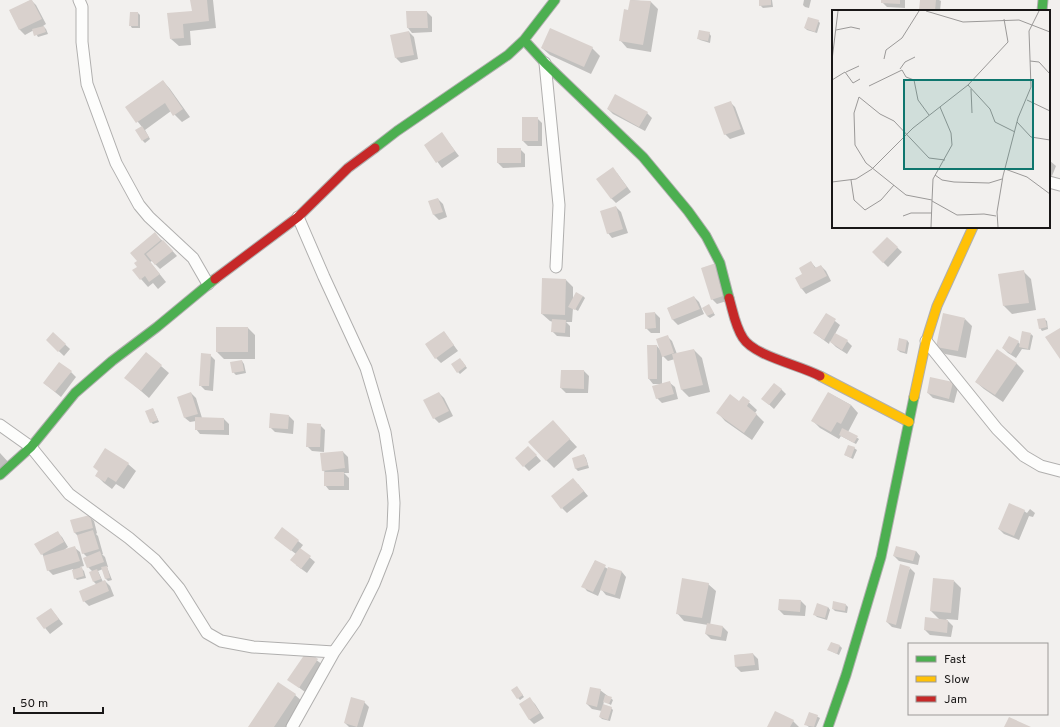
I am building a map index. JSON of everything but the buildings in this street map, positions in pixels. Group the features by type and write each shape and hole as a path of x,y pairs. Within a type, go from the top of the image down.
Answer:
{"street":[{"path":"79,0 82,7 82,42 87,84 116,163 139,205 149,217 193,258 208,284"},
{"path":"0,475 30,447 75,393 112,361 157,327 208,284 298,217 348,168 397,131 508,55 524,40 555,0"},
{"path":"1042,10 1043,0"},
{"path":"524,40 545,63 643,157 688,211 706,236 720,263 738,329 744,340 754,349 816,374 909,422"},
{"path":"545,63 559,205 556,267"},
{"path":"1050,182 1060,185"},
{"path":"292,727 334,652 354,622 374,584 387,550 393,528 394,503 392,475 385,432 366,368 298,217"},
{"path":"832,726 881,557 926,341 937,306 973,228"},
{"path":"926,341 997,429 1024,456 1041,466 1060,471"},
{"path":"0,425 30,447 69,494 129,538 155,560 179,588 207,633 221,641 253,647 334,652"}],"traffic: fast":[{"path":"375,148 397,131 508,55 524,40 555,0"},
{"path":"1042,10 1043,0"},
{"path":"524,40 545,63 643,157 688,211 706,236 720,263 729,298"},
{"path":"0,475 31,447 75,393 112,361 157,327 215,279"},
{"path":"828,727 846,675 881,557 914,397"}],"traffic: slow":[{"path":"914,397 926,341 937,306 973,228"},
{"path":"820,376 909,422"}],"traffic: jam":[{"path":"215,279 298,217 348,168 375,148"},
{"path":"729,298 738,329 743,338 749,344 757,350 778,360 820,376"}]}
